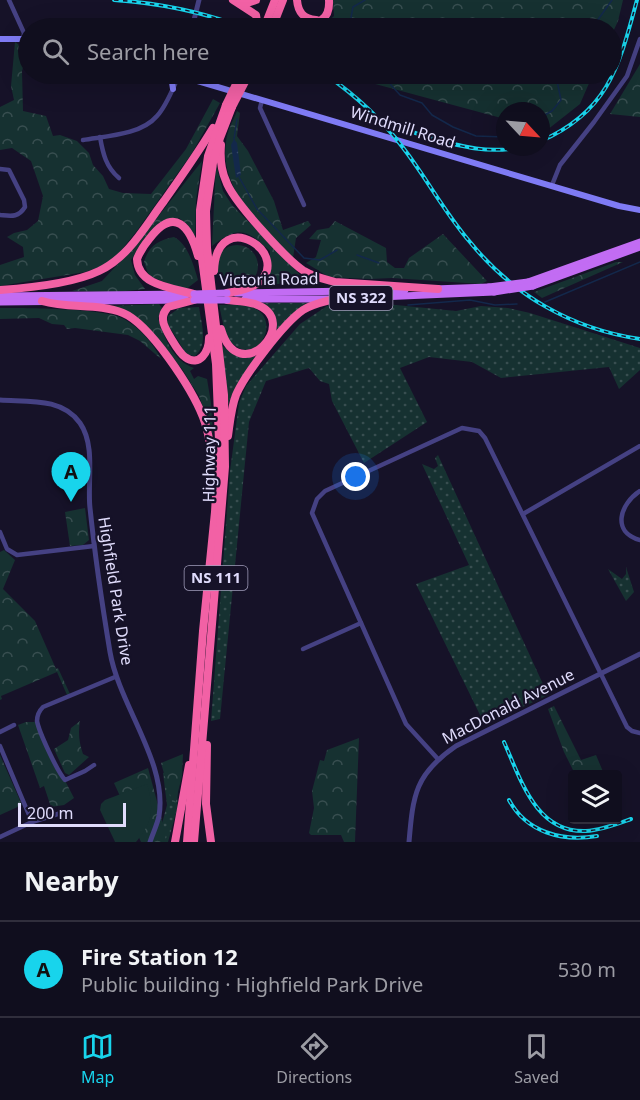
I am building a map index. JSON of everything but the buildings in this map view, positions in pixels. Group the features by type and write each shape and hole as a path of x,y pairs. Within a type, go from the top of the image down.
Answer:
{"highway":[{"path":"235,1 248,3 256,0"},
{"path":"268,18 275,0"},
{"path":"277,18 283,0"},
{"path":"297,0 302,15 307,18"},
{"path":"323,18 328,13 330,0"},
{"path":"235,1 256,15 256,18"},
{"name":"Highway 111","path":"194,842 225,467 224,395 200,244 201,198 208,156 240,84"},
{"path":"225,116 221,156 225,181 237,201 299,267 314,276 335,282 438,289"},
{"path":"0,290 27,288 78,278 99,272 115,262 136,239 225,116"},
{"name":"Highway 111","path":"187,842 203,631 215,512 219,417 213,297 206,226 207,195 225,116"},
{"path":"194,297 148,280 138,270 138,255 160,227 173,222 187,229 193,239 206,286"},
{"path":"213,297 215,260 218,250 224,243 235,238 251,240 264,252 266,267 263,276 252,286 227,296"},
{"path":"212,312 224,340 232,349 248,354 262,348 272,333 270,316 254,303 227,296"},
{"path":"194,297 171,305 162,316 164,324 185,357 196,360 206,354 212,312"},
{"path":"225,467 231,414 241,383 286,327 302,311 316,303 334,299"},
{"path":"42,301 55,305 103,308 123,313 136,320 148,331 182,378 203,416 209,438 215,512"},
{"path":"207,689 206,792 211,842"},
{"path":"175,842 198,713"}],"main road":[{"path":"0,39 18,39"},
{"path":"172,84 173,89"},
{"name":"Windmill Road","path":"210,84 640,210"},
{"name":"Windmill Road","path":"625,206 640,215"},
{"name":"Victoria Road","path":"530,284 640,242"},
{"name":"Victoria Road","path":"227,296 334,299 491,290 530,284 640,247"},
{"name":"Victoria Road","path":"0,302 438,289 491,290"},
{"name":"Victoria Road","path":"0,296 194,297"}],"street":[{"path":"9,0 18,20"},
{"path":"194,18 199,0"},
{"path":"622,83 627,76 640,39"},
{"path":"83,140 137,129 152,122 161,112 175,84"},
{"path":"552,185 560,165 621,84"},
{"path":"262,100 260,108 304,205"},
{"path":"100,137 102,151 109,169 118,178"},
{"path":"0,169 9,171 14,176 25,207 15,216 0,215"},
{"name":"Highfield Park Drive","path":"0,400 51,404 66,410 78,421 87,441 89,504 115,677 158,782 159,812 150,842"},
{"path":"437,758 406,724 312,513 317,499 325,491 468,427 479,431 485,438 599,674 627,727 640,733"},
{"path":"523,514 640,446"},
{"path":"640,492 625,503 621,512 624,530 640,540"},
{"path":"0,532 7,549 17,555 94,546"},
{"path":"303,649 361,622"},
{"name":"MacDonald Avenue","path":"410,842 415,797 423,778 437,758 456,746 640,654"},
{"path":"94,765 65,780 46,741 38,722 38,716 43,707 115,677"},
{"path":"0,732 14,725"},
{"path":"0,746 32,822"},
{"path":"0,837 32,822 62,813"}],"green space":[{"path":"333,0 623,0 619,18 332,18 334,16"},
{"path":"15,42 18,44 18,84 22,84 23,111 46,116 53,136 60,135 77,141 89,153 93,165 103,176 109,189 123,193 151,194 186,149 213,99 220,103 192,153 114,259 85,272 0,286 0,265 24,257 23,247 7,237 27,230 38,221 43,196 31,161 12,148 0,150 0,107 14,100 11,86"},
{"path":"640,64 640,117 610,114"},
{"path":"375,84 589,84 580,104 550,128 550,102 496,102 496,117"},
{"path":"237,111 240,113 237,136 248,151 274,201 283,230 308,221 311,225 296,238 293,258 246,206 229,176 226,142"},
{"path":"202,161 196,200 195,240 188,225 179,218 163,223 150,233 131,260 135,275 145,289 116,292 72,291 102,281 134,247"},
{"path":"216,164 223,191 232,205 309,284 262,284 270,269 270,251 248,234 242,232 229,235 212,246"},
{"path":"335,221 386,248 387,262 395,268 404,268 409,258 443,234 487,281 481,284 392,278 329,277 306,263 316,257 321,240 309,239 317,230 329,228"},
{"path":"174,237 187,250 198,280 185,290 149,276 144,262 154,245"},
{"path":"237,245 252,251 258,266 252,281 237,287 222,281 216,266 222,251"},
{"path":"616,262 623,262 542,298 534,292"},
{"path":"262,303 308,303 274,338 271,312"},
{"path":"376,303 456,311 481,306 508,308 530,313 640,348 640,370 619,389 609,367 501,378 472,362 429,357 400,368 427,422 364,463 332,401 329,384 320,381 309,368 266,381 249,422 220,719 211,721 230,471 239,403 246,386 300,324 327,306"},
{"path":"159,304 162,308 158,318 170,348 180,360 194,368 190,371 194,379 198,376 207,379 213,435 199,396 182,369 155,335 131,315 108,306"},
{"path":"219,305 248,306 261,313 266,321 266,330 264,338 258,345 251,349 242,349 230,341 225,331"},
{"path":"199,307 203,333 202,346 195,356 187,355 167,323 168,316 179,308"},
{"path":"0,308 64,309 114,315 124,319 141,332 161,359 140,341 128,335 67,329 64,325 52,324 39,318 0,319"},
{"path":"222,346 238,355 256,357 236,386 228,404"},
{"path":"438,455 548,695 487,724 481,717 416,584 469,565 422,464 434,469 438,466 435,458"},
{"path":"85,508 89,540 83,545 70,546 65,512"},
{"path":"4,550 15,560 3,589 35,621 56,669 58,668 70,694 67,695 57,672 1,696 0,700 0,552"},
{"path":"626,567 634,592 626,601 608,569 622,579 626,574"},
{"path":"554,706 581,760 596,755 602,770 573,770 548,709"},
{"path":"80,721 79,734 83,754 89,757 69,775 65,773 54,749 68,740 71,728"},
{"path":"35,722 74,798 64,805 51,807 44,786 40,788 18,725"},
{"path":"359,738 355,842 344,842 341,835 311,835 309,833 314,808 312,791 320,760 324,761 327,750"},
{"path":"183,754 182,776 174,808 161,763"},
{"path":"0,755 22,805 0,815"},
{"path":"179,766 177,809 168,842 157,842 167,805 163,773"},
{"path":"148,768 166,835 164,842 141,842 114,783"},
{"path":"147,784 151,808 146,828 136,842 115,842 100,810 101,804 105,800"}],"water":[{"path":"234,139 237,143 241,175 236,178 231,145"}],"waterway":[{"path":"351,18 353,7 365,0"},
{"path":"599,18 612,0"},
{"path":"390,84 400,95 422,103 432,115 453,127 476,136 496,137"},
{"path":"550,112 561,100 558,84"},
{"path":"234,139 237,119"},
{"path":"239,177 257,209 304,258 320,260 337,250"},
{"path":"357,255 379,263"},
{"path":"545,302 640,262"},
{"path":"408,305 470,300 495,305 517,304"}],"railway":[{"path":"114,0 148,3 216,18"},
{"path":"622,52 637,0"},
{"path":"339,84 396,138 461,231 505,278 546,307 568,318 591,327 640,339"},
{"path":"550,136 582,116 597,101 608,84"},
{"path":"384,119 413,132 443,141 465,147 496,150"},
{"path":"504,742 524,787 543,814 554,823 569,829 586,831 631,819"},
{"path":"509,800 525,820 546,832 558,836 597,836"}],"place":[{"name":"Fire Station 12","path":"71,502"}]}
